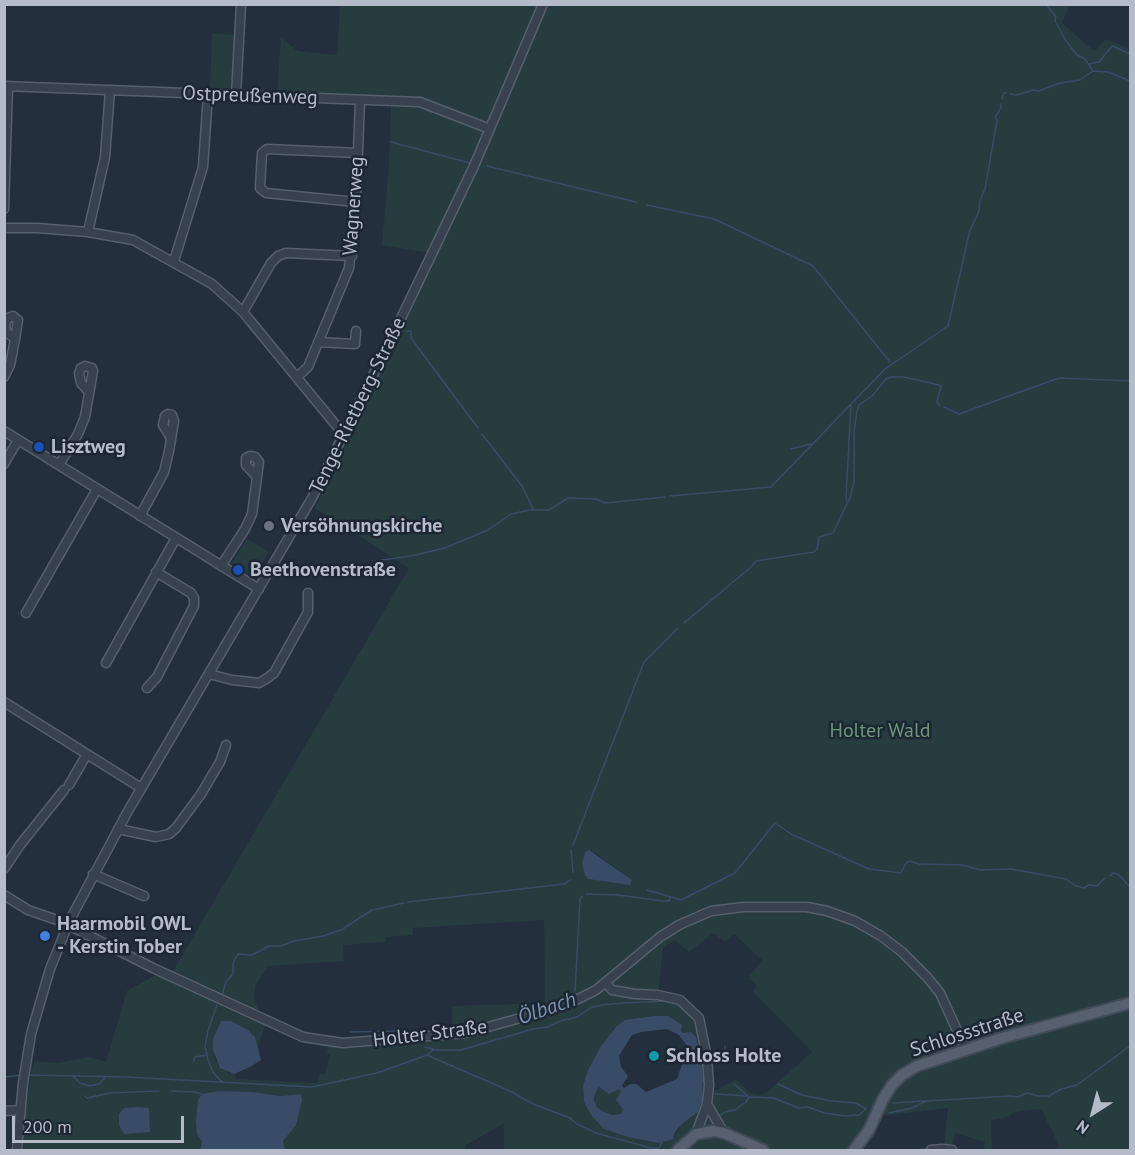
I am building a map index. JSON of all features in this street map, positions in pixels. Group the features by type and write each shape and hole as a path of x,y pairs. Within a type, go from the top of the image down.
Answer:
{"main road":[{"name":"Schlossstraße","path":"856,1150 892,1085 902,1075 917,1066 1131,1003"},
{"path":"678,1150 696,1134 714,1131 724,1133 760,1150"}],"street":[{"path":"236,95 241,4"},
{"name":"Tenge-Rietberg-Straße","path":"71,918 118,829 312,498 404,314 490,129 543,4"},
{"path":"4,209 6,86"},
{"name":"Ostpreußenweg","path":"6,86 420,102 490,129"},
{"path":"88,232 105,157 110,90"},
{"path":"174,261 203,167 208,94"},
{"name":"Wagnerweg","path":"297,377 308,367 352,256 360,100"},
{"path":"356,202 266,193 260,188 262,153 267,149 358,153"},
{"path":"4,228 88,232 133,240 212,284 243,312 344,435"},
{"path":"243,312 271,263 278,256 286,253 352,256"},
{"path":"318,342 355,344 356,331"},
{"path":"4,378 10,365 15,339"},
{"path":"59,465 78,434 85,417 89,392"},
{"path":"4,431 259,590"},
{"path":"140,516 164,472 171,438"},
{"path":"4,464 18,440"},
{"path":"221,566 252,514 257,477"},
{"path":"26,613 97,489"},
{"path":"106,663 176,538"},
{"path":"147,687 157,677 194,606 191,593 156,572"},
{"path":"209,674 232,681 259,683 274,673 308,612 308,593"},
{"path":"4,702 141,789"},
{"path":"118,829 156,837 169,834 201,794 215,770 225,745"},
{"path":"4,869 66,787 87,754"},
{"path":"93,874 144,896"},
{"path":"4,895 28,910 60,921"},
{"name":"Holter Straße","path":"70,930 303,1037 343,1043 466,1033 564,1006 586,996 606,982 660,937 711,911 754,906 807,907 855,921 902,952 940,993 966,1050"},
{"path":"17,1150 23,1079 31,1034 42,992 70,930 74,921 63,917 60,921 60,928 70,930"},
{"path":"606,982 612,990 680,1000 699,1018 707,1058 709,1085 707,1104 696,1134"},
{"path":"707,1104 724,1133"},
{"path":"4,1111 20,1110"},
{"path":"931,1150 952,1150"}],"green space":[{"path":"340,5 537,5 488,123 429,253 382,245 389,165 391,105 277,94 281,38 298,51 337,55"},
{"name":"Holter Wald","path":"546,5 1069,5 1062,23 1094,51 1106,39 1130,49 1130,1150 1057,1150 1059,1145 1041,1109 1014,1112 1008,1117 991,1120 992,1150 983,1150 985,1142 956,1133 952,1146 964,1150 908,1150 944,1145 948,1108 880,1116 863,1150 504,1150 504,1123 465,1146 465,1150 285,1150 283,1141 296,1125 301,1094 281,1096 219,1091 197,1134 202,1142 200,1150 23,1150 25,1110 34,1061 57,1063 90,1057 106,1062 127,991 165,970 172,973 409,568 315,508 406,320 494,129","holes":["589,850 632,880 585,875 582,864","544,920 545,1003 452,1006 452,1031 343,1038 304,1033 261,1015 254,999 255,986 268,966 344,961 343,945 385,942 386,937 413,935 413,928","713,933 726,942 734,934 762,960 748,978 757,986 753,992 812,1052 766,1093 758,1095 750,1093 736,1080 714,1091 703,1091 702,1101 692,1117 683,1123 675,1136 665,1141 659,1143 604,1129 584,1102 583,1085 601,1046 616,1027 654,1016 684,1033 691,1032 696,1037 700,1050 698,1027 693,1015 679,1003 658,998 663,948 675,940 689,952","221,1021 255,1037 257,1049 265,1026 301,1042 328,1048 327,1053 330,1055 325,1074 320,1074 317,1083 236,1079 234,1074 228,1073 216,1061 213,1039"]},
{"path":"212,33 235,35 234,87 229,91 210,90"},
{"path":"247,539 269,552 254,576 232,563"},
{"path":"599,1087 609,1094 619,1089 622,1091 617,1097 618,1104 623,1110 621,1114 612,1115 597,1107 594,1096"}],"water":[{"path":"589,850 632,880 630,885 588,879 582,864 585,852"},
{"path":"668,1016 682,1025 683,1033 691,1032 696,1037 701,1057 702,1101 698,1112 683,1123 675,1132 673,1139 659,1143 628,1137 604,1129 591,1115 584,1102 583,1085 589,1068 601,1046 616,1027 625,1020","holes":["667,1029 679,1035 688,1047 677,1079 646,1092 636,1084 630,1084 624,1088 622,1086 628,1076 621,1067 619,1056 632,1035","599,1087 609,1094 619,1089 621,1091 616,1100 623,1110 621,1114 612,1115 597,1107 594,1096"]},
{"path":"221,1021 231,1021 248,1030 255,1037 261,1060 234,1074 220,1068 213,1050 213,1039"},
{"path":"219,1091 281,1096 301,1094 302,1100 296,1125 283,1141 285,1150 200,1150 202,1142 197,1134 196,1121 198,1100 202,1094"},
{"path":"124,1108 149,1108 150,1132 124,1134 119,1125 119,1114"}],"waterway":[{"path":"1046,4 1056,17 1055,21 1065,39 1076,54 1085,59 1093,71 1108,72 1130,81"},
{"path":"1089,64 1099,62 1112,46 1130,54"},
{"path":"1010,94 1039,91 1060,83 1080,80 1093,71"},
{"path":"1002,99 1006,93"},
{"path":"670,496 771,487 885,369 948,326 970,230 979,211 985,189 997,120 995,118 1001,104"},
{"path":"391,142 470,163"},
{"path":"487,166 636,202"},
{"path":"647,205 714,219 813,266 890,362"},
{"path":"407,331 411,331 411,338 478,428"},
{"path":"684,623 756,561 814,552 817,549 819,537 833,533 850,498 854,482 854,430 859,405 872,396 886,379 904,377 939,385 941,386 937,402 940,406"},
{"path":"944,407 959,414 1059,378 1130,381"},
{"path":"847,501 851,405"},
{"path":"482,434 522,486 533,509"},
{"path":"791,449 811,444"},
{"path":"375,561 445,548 488,530 511,514 530,510 549,510 568,498 596,499 605,503 665,497"},
{"path":"573,845 644,662 678,628"},
{"path":"647,890 681,900 735,873 775,823 791,834 869,869 901,873 906,863 910,861 919,864 962,865 980,870 1011,869 1066,879 1084,888 1089,885 1097,886 1105,878"},
{"path":"571,850 573,872"},
{"path":"1110,876 1113,873 1118,874 1130,887"},
{"path":"408,902 564,884 571,880"},
{"path":"586,894 618,895 663,901 669,901 670,898"},
{"path":"575,991 582,896"},
{"path":"222,995 226,982 233,974 233,963 238,954 252,955 269,946 281,946 294,941 323,936 341,930 372,910 404,903"},
{"path":"549,1006 565,1001"},
{"name":"Ölbach","path":"427,1055 433,1050 461,1050 533,1029 548,1027 602,1005 667,1001"},
{"path":"217,1005 205,1046 213,1072 222,1082"},
{"path":"350,1032 397,1031"},
{"name":"Ölbach","path":"725,1046 726,1058"},
{"name":"Ölbach","path":"889,1113 912,1108 926,1101 1018,1097 1027,1093 1049,1096 1061,1089 1077,1085 1130,1046"},
{"path":"425,1047 433,1049"},
{"path":"194,1061 195,1057 207,1055"},
{"name":"Ölbach","path":"29,1075 126,1077 312,1087 377,1073 427,1055 510,1091 533,1104 570,1118 596,1133 651,1148 659,1148 663,1140"},
{"name":"Ölbach","path":"4,1077 22,1075"},
{"name":"Ölbach","path":"73,1076 80,1083 90,1086 99,1084 106,1077"},
{"name":"Ölbach","path":"734,1084 748,1096"},
{"name":"Ölbach","path":"721,1115 735,1110 749,1097 774,1098 798,1108 808,1107 824,1113 845,1116 859,1115 866,1109 856,1103 802,1095 778,1084"},
{"name":"Ölbach","path":"85,1096 87,1098 110,1093 159,1091"},
{"name":"Ölbach","path":"172,1091 195,1092 204,1095"},
{"name":"Ölbach","path":"715,1094 747,1096"},
{"name":"Ölbach","path":"893,1103 925,1101"}],"place":[{"name":"Lisztweg","path":"39,447"},
{"name":"Versöhnungskirche","path":"269,526"},
{"name":"Beethovenstraße","path":"238,570"},
{"name":"Haarmobil OWL - Kerstin Tober","path":"45,936"},
{"name":"Schloss Holte","path":"654,1056"}]}
